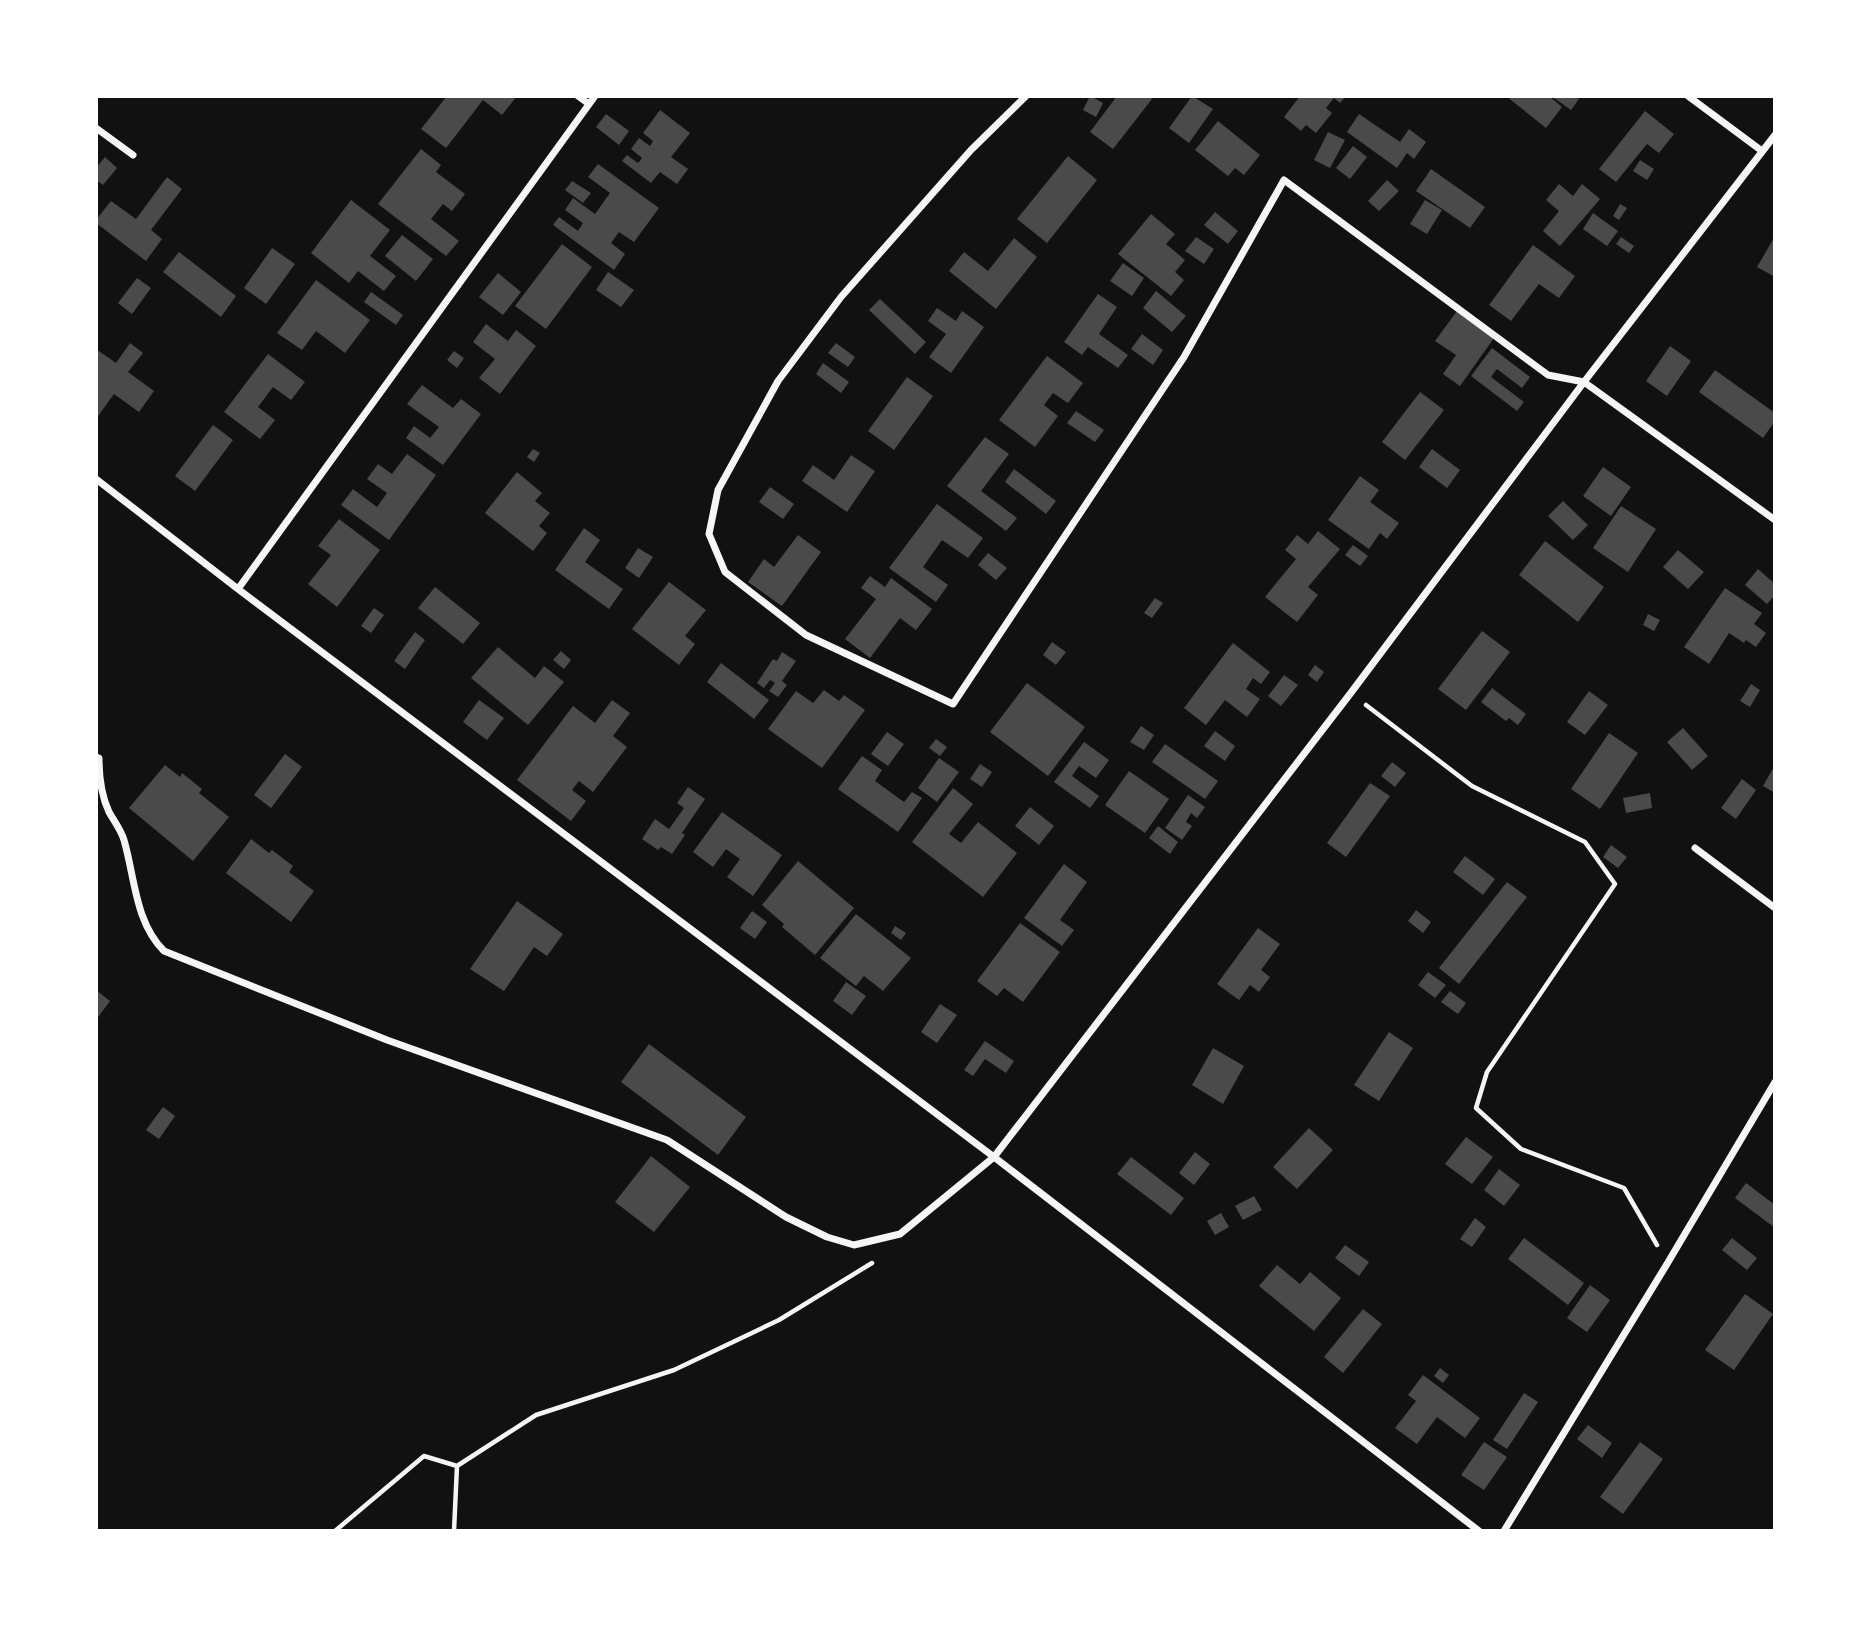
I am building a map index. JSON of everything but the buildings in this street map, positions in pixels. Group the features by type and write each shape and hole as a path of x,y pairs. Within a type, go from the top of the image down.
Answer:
{"street":[{"path":"578,96 589,104"},
{"path":"238,590 595,96"},
{"path":"1026,96 971,150 841,298 778,381 718,490 709,534 725,572 806,635 953,704 1184,358 1284,180 1548,375 1584,382 1775,520"},
{"path":"1688,96 1762,152"},
{"path":"96,128 133,155"},
{"path":"96,757 99,758 99,777 107,809 123,837 142,915 151,938 164,951 387,1040 667,1140 786,1217 827,1237 854,1245 900,1234 994,1157 1775,135"},
{"path":"96,479 238,590 994,1157 1479,1531"},
{"path":"1695,848 1775,908"},
{"path":"1504,1531 1775,1082"}],"path":[{"path":"1350,694 1472,786 1586,842 1615,884 1488,1072 1476,1108 1521,1149 1624,1188 1667,1264"},
{"path":"335,1531 424,1456 457,1466 536,1415 674,1370 779,1320 876,1261 900,1234"},
{"path":"454,1531 457,1466"}]}
